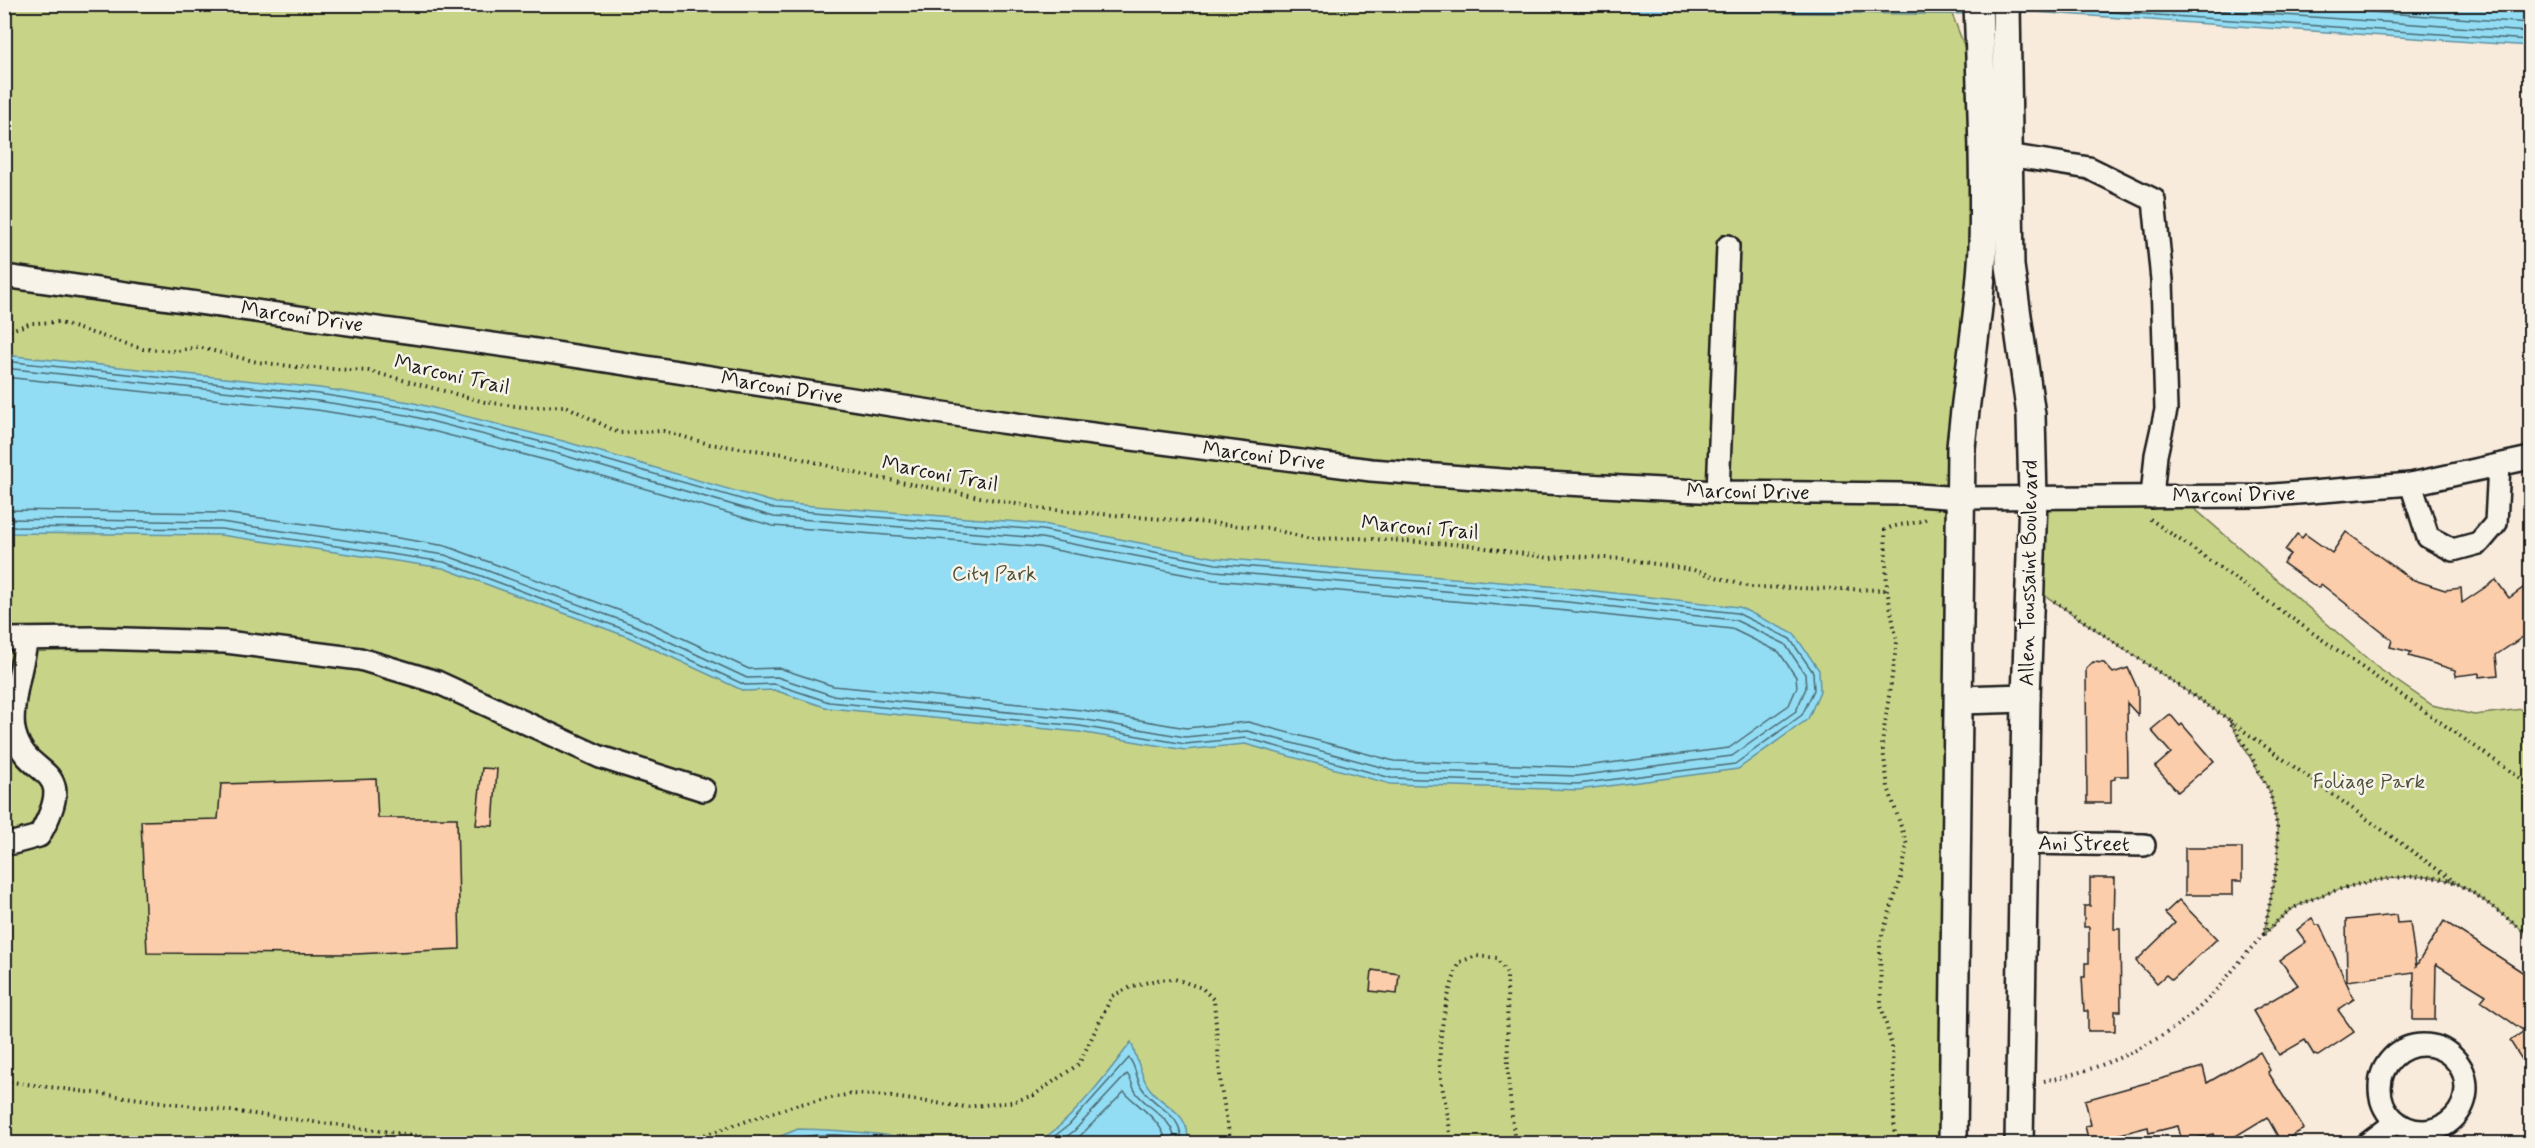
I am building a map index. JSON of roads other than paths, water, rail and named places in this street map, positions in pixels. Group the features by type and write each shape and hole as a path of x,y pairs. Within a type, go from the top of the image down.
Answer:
{"main road":[{"path":"1953,1143 1960,700 1961,448 1966,389 1979,309 1983,247 1978,4"},
{"name":"Allen Toussaint Boulevard","path":"2006,4 2010,266 2031,415 2033,499 2028,584 2019,1143"},
{"path":"1960,700 2026,698"}],"street":[{"path":"2008,155 2089,168 2154,200 2162,280 2166,410 2156,455 2152,497"},
{"path":"1718,492 1728,246"},
{"name":"Marconi Drive","path":"4,276 529,349 1012,423 1371,470 1718,492 2033,499 2261,496 2411,484 2530,458"},
{"path":"2411,484 2428,537 2452,550 2479,543 2496,523 2499,465"},
{"path":"4,639 93,638 226,642 360,658 437,682 600,757 704,790"},
{"path":"13,843 39,836 53,812 55,796 52,780 18,744 14,732 14,713 27,639"},
{"name":"Ani Street","path":"2024,843 2144,845"},
{"path":"2425,1044 2440,1048 2452,1055 2461,1066 2466,1080 2466,1094 2462,1108 2454,1119 2443,1127 2429,1131 2415,1131 2396,1122 2383,1105 2380,1091 2382,1076 2388,1063 2398,1053 2411,1046 2425,1044"},
{"path":"2367,1143 2396,1122"}],"water":[{"path":"2530,4 2530,46 2034,12 1952,14 932,5"},
{"path":"5,355 320,388 410,402 563,441 776,503 1043,524 1217,558 1560,587 1739,607 1794,634 1819,670 1820,691 1808,719 1738,769 1578,790 1390,784 1245,744 1185,750 1079,732 828,708 774,690 744,691 628,637 443,568 220,535 5,533"},
{"path":"1131,1042 1146,1083 1184,1122 1188,1143 1034,1143 1045,1137 1072,1114 1100,1083"},
{"path":"798,1129 841,1131 969,1143 764,1143"}],"park label":[{"name":"City Park","path":"994,574"},
{"name":"Foliage Park","path":"2369,782"}]}
